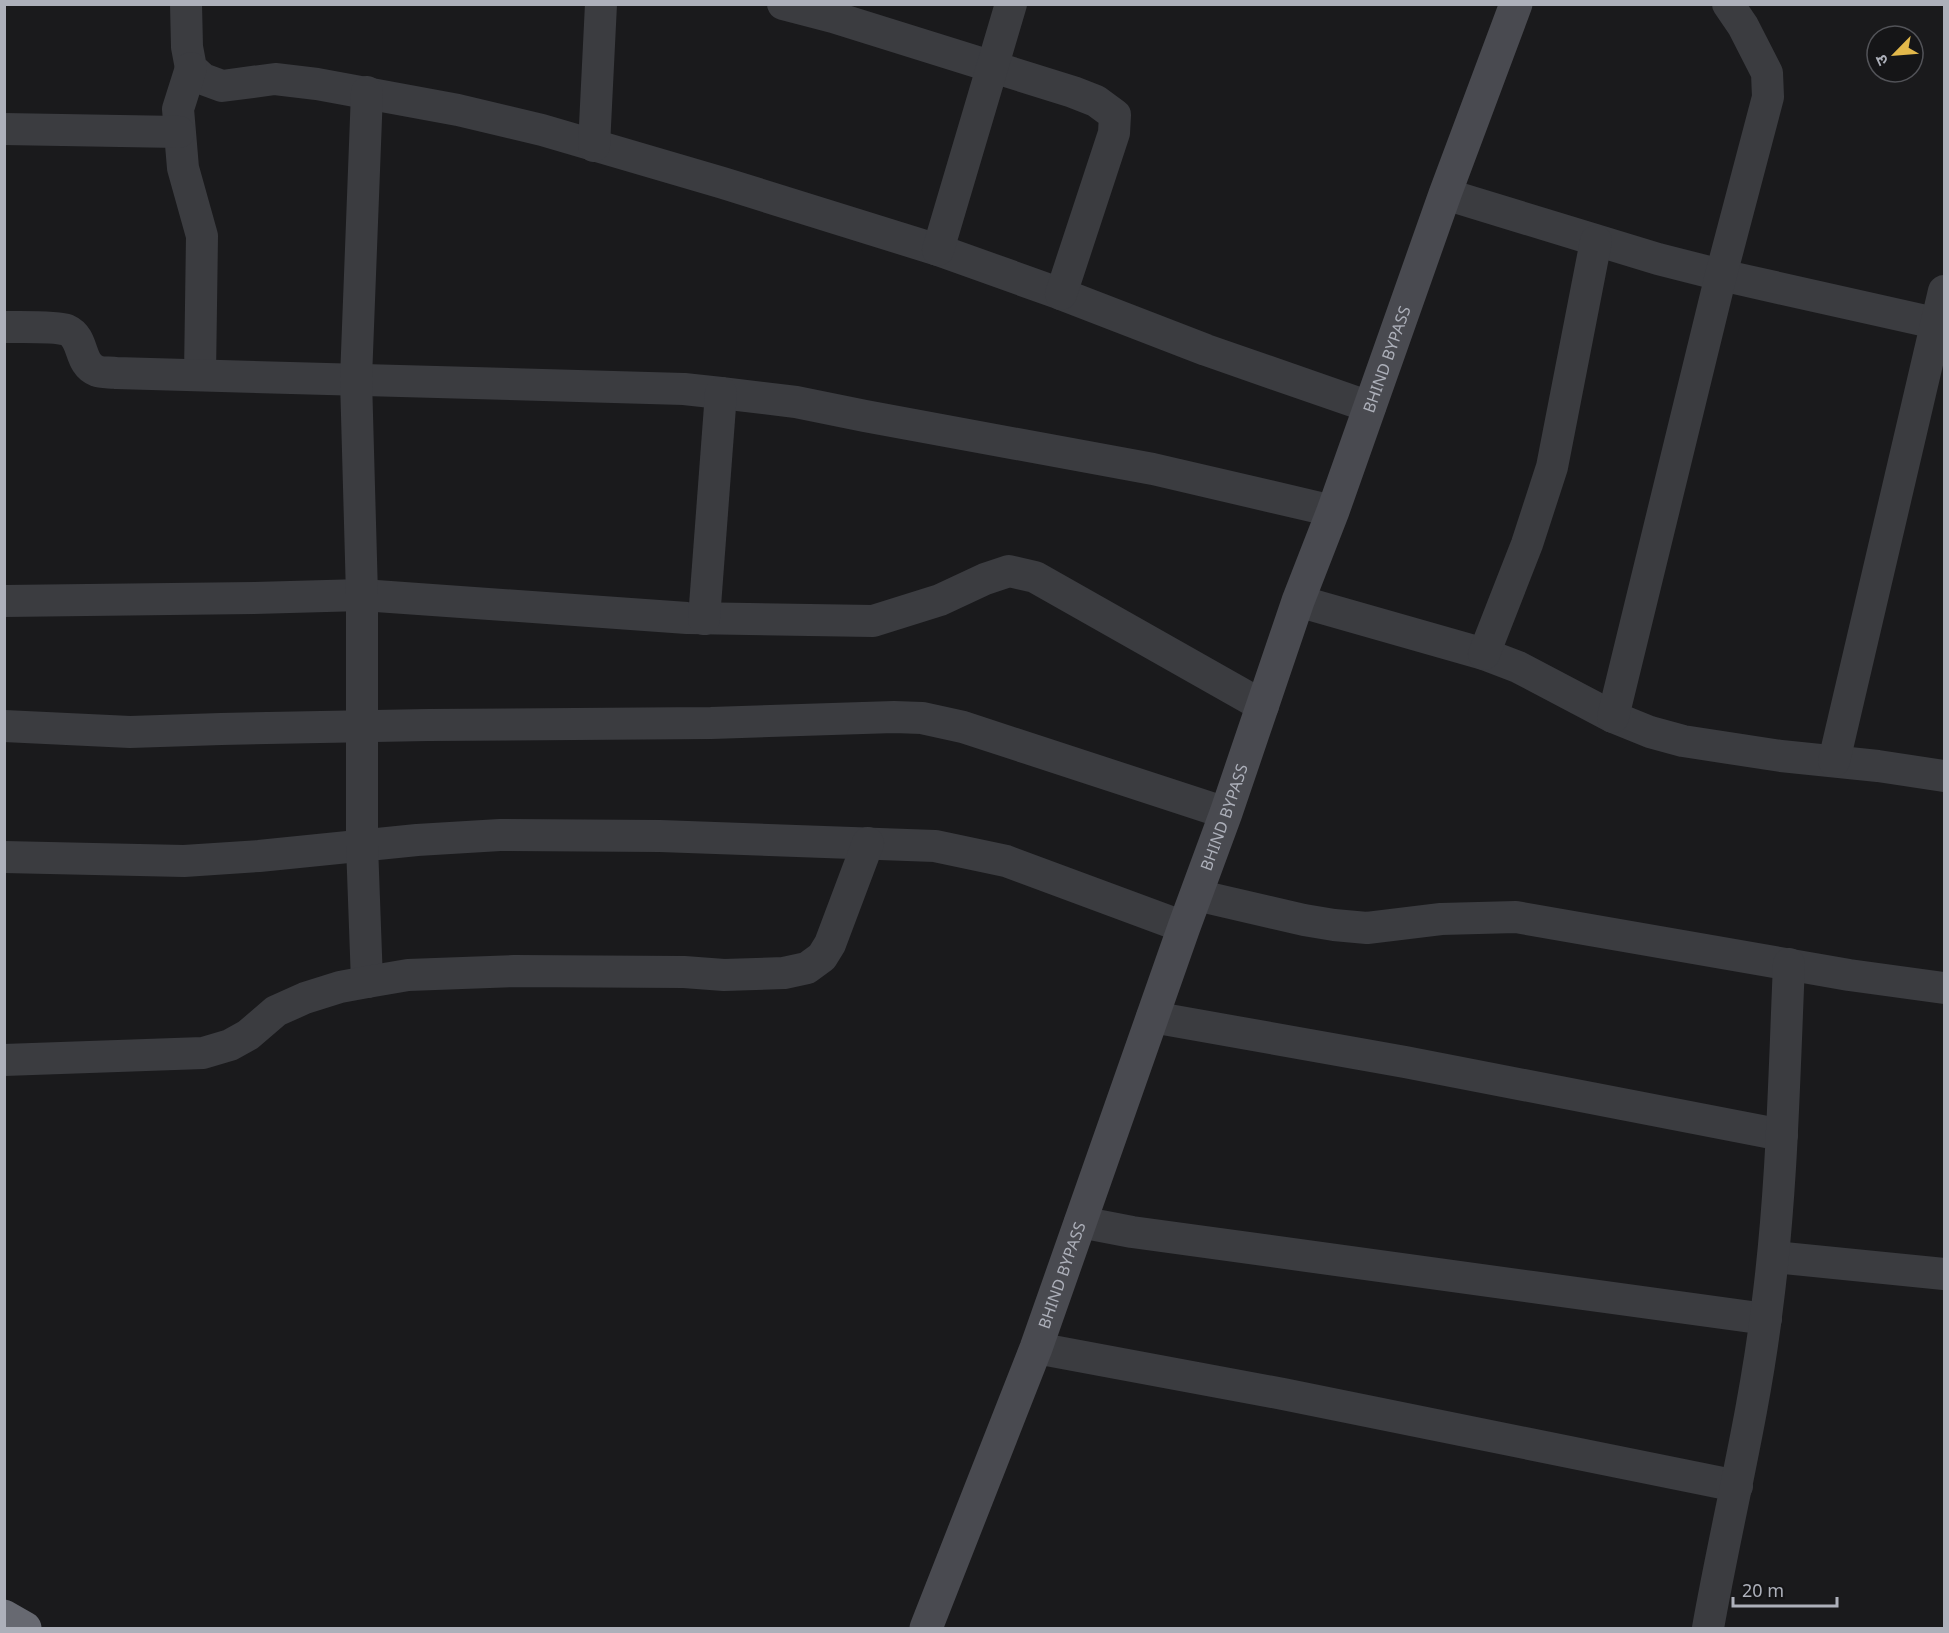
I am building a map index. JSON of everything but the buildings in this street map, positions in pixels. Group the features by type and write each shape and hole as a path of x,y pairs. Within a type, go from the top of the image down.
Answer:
{"highway":[{"path":"4,1616 25,1629"}],"street":[{"path":"186,4 187,47 191,68 178,109 183,168 202,236 200,375"},
{"path":"594,146 601,4"},
{"path":"783,4 835,11 994,68 1096,101 1115,115 1114,133 1061,294"},
{"path":"938,250 994,68 1011,4"},
{"name":"BHIND BYPASS","path":"926,1629 1036,1348 1226,813 1298,601 1333,511 1445,194 1516,4"},
{"path":"1613,717 1721,275 1768,97 1767,73 1743,26 1728,4"},
{"path":"191,68 203,79 222,86 275,79 367,92 542,130 938,250 1206,350 1370,407"},
{"path":"367,92 356,379 362,594 362,845 367,982"},
{"path":"4,129 179,132"},
{"path":"1445,194 1596,241 1721,275 1941,324"},
{"path":"1484,654 1527,544 1552,467 1596,241"},
{"path":"1834,761 1941,324 1944,291"},
{"path":"4,327 67,330 80,342 85,362 96,371 116,373 684,389 796,402 1153,469 1333,511"},
{"path":"704,619 721,393"},
{"path":"4,601 254,598 362,594 704,619 873,621 940,600 985,579 1009,572 1035,577 1263,706"},
{"path":"1298,601 1484,654 1518,668 1613,717 1650,732 1683,741 1781,756 1944,776"},
{"path":"4,726 118,732 922,718 974,730 1226,813"},
{"path":"4,857 184,861 417,840 500,835 660,836 935,846 1006,861 1184,927"},
{"path":"4,1060 203,1053 230,1045 248,1035 276,1011 305,998 340,987 408,975 514,971 684,972 724,975 784,973 807,968 822,957 830,944 868,843"},
{"path":"1196,894 1304,920 1367,928 1441,918 1515,917 1944,988"},
{"path":"1708,1629 1718,1570 1749,1429 1774,1257 1790,964"},
{"path":"1152,1017 1405,1062 1782,1136"},
{"path":"1080,1222 1143,1234 1766,1319"},
{"path":"1774,1257 1944,1274"},
{"path":"1036,1348 1283,1394 1737,1486"}]}
